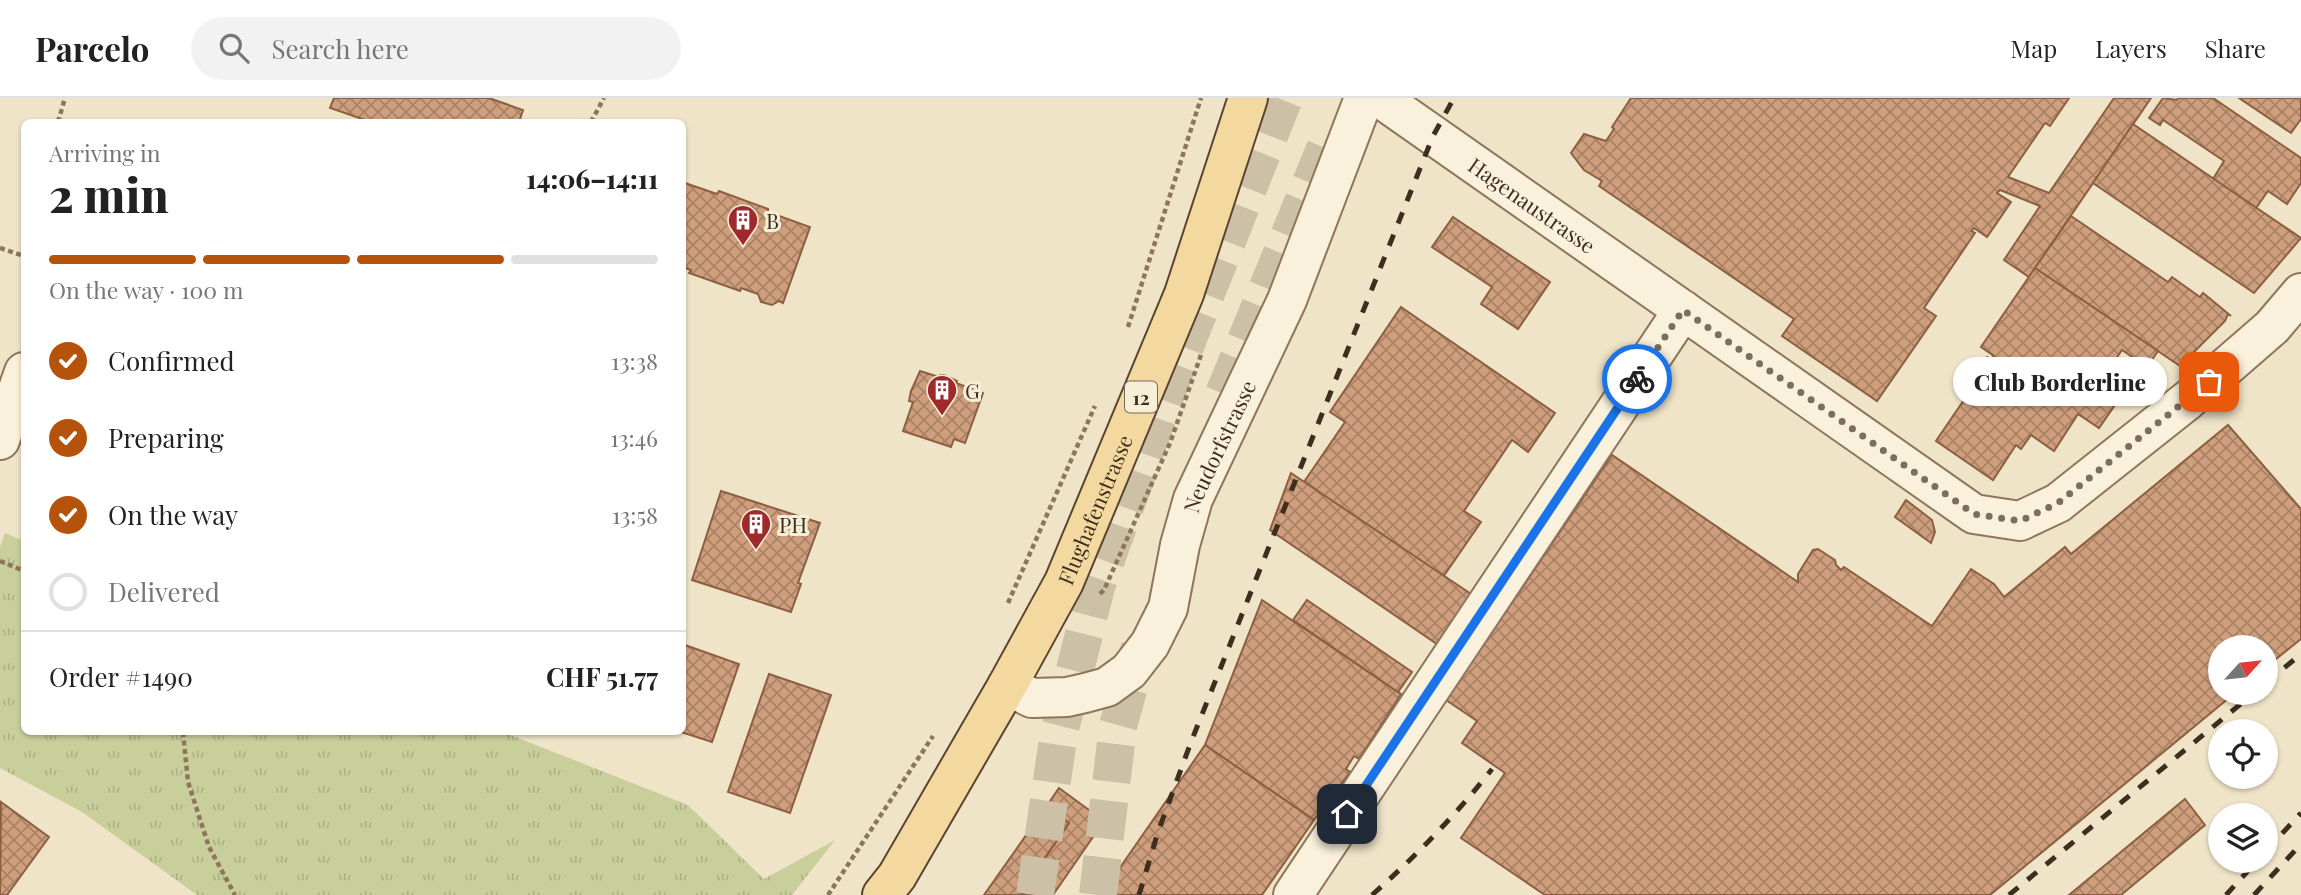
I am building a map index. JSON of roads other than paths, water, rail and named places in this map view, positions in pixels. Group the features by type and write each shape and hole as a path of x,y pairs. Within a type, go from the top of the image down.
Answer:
{"main road":[{"name":"Flughafenstrasse","path":"882,895 897,876 1064,582 1178,307 1248,98"}],"street":[{"name":"Neudorfstrasse","path":"1007,686 1032,698 1067,697 1107,687 1129,671 1150,644 1168,608 1180,545 1194,499 1287,300 1364,98"},
{"name":"Hagenaustrasse","path":"1380,98 1974,514 2020,521 2058,503 2189,400 2272,327 2301,293"},
{"path":"1293,895 1683,310"},
{"path":"0,440 21,380"}],"tunnel":[{"path":"1035,895 1059,733 1096,587 1167,391 1284,98"},
{"path":"1224,394 1328,142"},
{"path":"1098,895 1118,726 1140,647"}],"railway":[{"path":"1139,895 1158,832 1191,742 1433,136 1454,98"},
{"path":"2278,673 2301,654"},
{"path":"2009,895 2239,705"},
{"path":"1372,895 1435,835 1492,769"},
{"path":"2278,838 2301,813"},
{"path":"2254,895 2301,844"},
{"path":"2226,895 2246,873"}],"place":[{"name":"B","path":"743,247"},
{"name":"Club Borderline","path":"2209,382"},
{"name":"G","path":"942,417"},
{"name":"PH","path":"756,551"}]}
